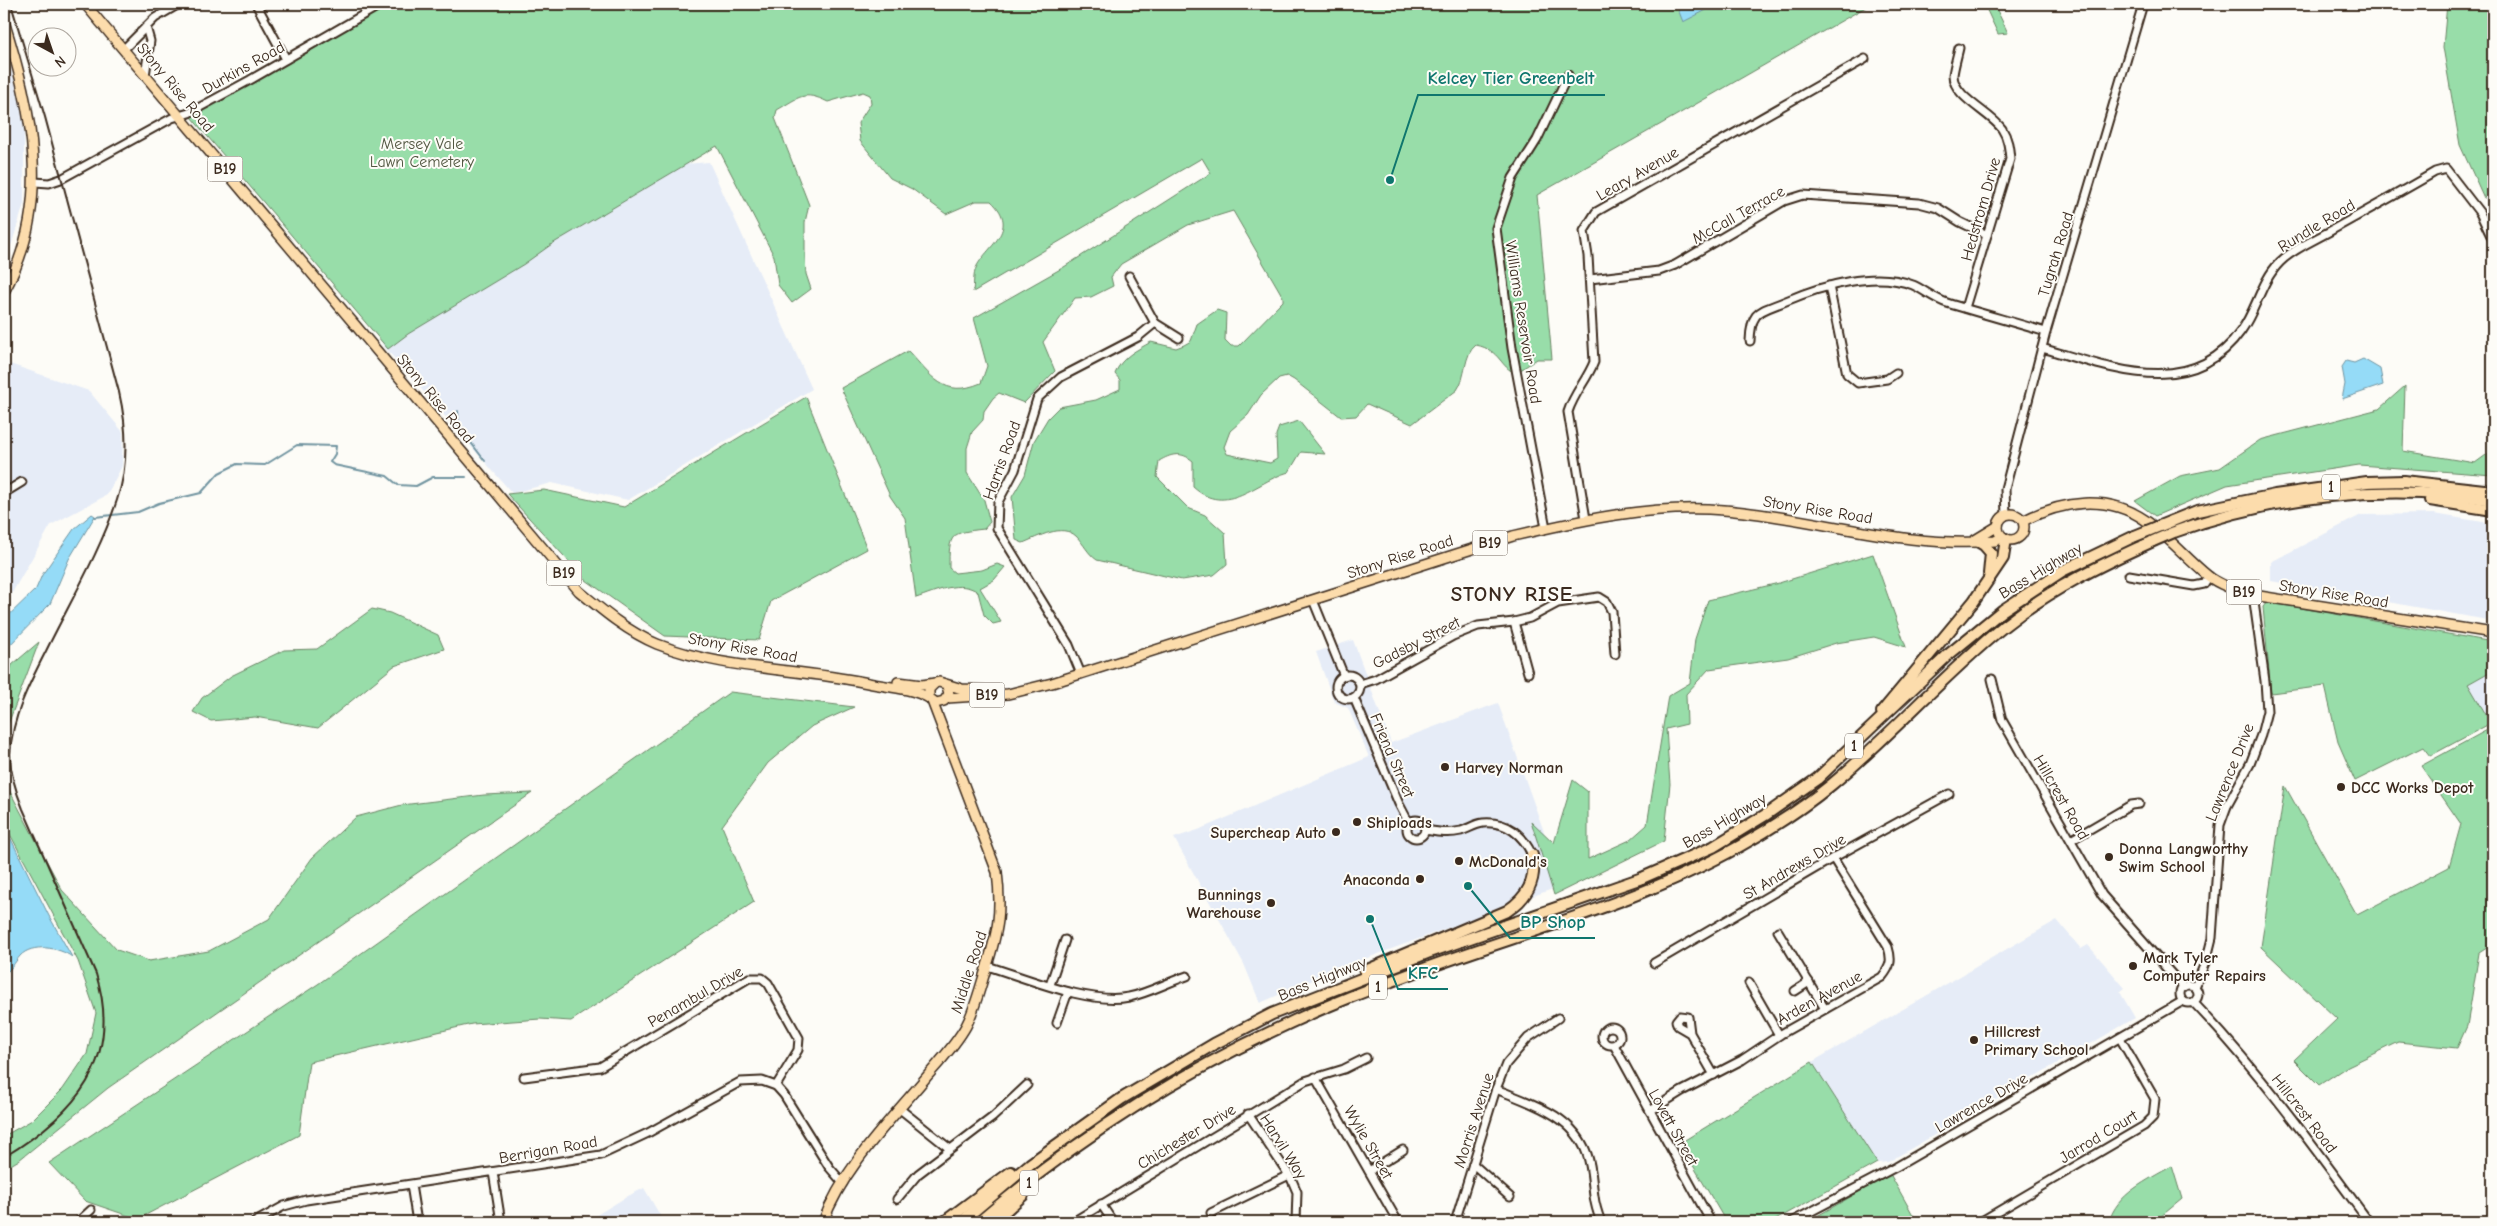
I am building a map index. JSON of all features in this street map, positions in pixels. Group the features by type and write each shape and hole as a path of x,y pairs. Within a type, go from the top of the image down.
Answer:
{"highway":[{"name":"Bass Highway","path":"961,1222 1030,1164 1121,1099 1214,1044 1272,1014 1327,991 1676,864 1713,847 1767,814 1834,764 1948,656 2003,610 2062,571 2135,536 2197,512 2276,495 2368,482 2404,481 2493,491"},
{"name":"Bass Highway","path":"979,1222 1080,1144 1192,1074 1286,1025 1334,1004 1415,973 1628,898 1695,869 1737,848 1774,826 1831,785 1941,680 2006,624 2067,583 2153,541 2214,518 2292,500 2348,494 2414,493 2493,500"},
{"path":"2348,494 2370,498 2435,501 2493,510"},
{"path":"1834,764 1869,728 1974,601 2005,554 2004,538"},
{"path":"1974,542 1984,544 1991,553 1989,578"},
{"path":"1327,991 1380,963 1507,911 1516,905 1528,892 1532,882 1534,868 1532,854"},
{"path":"944,1222 1041,1149 1121,1099"},
{"path":"993,1222 1080,1144"}],"main road":[{"name":"Stony Rise Road","path":"86,4 579,591 626,628 656,644 691,656 730,664 846,678 922,685 935,682"},
{"path":"4,20 29,112 35,182 28,229 14,273 4,292"},
{"name":"Stony Rise Road","path":"2023,522 2058,507 2075,503 2093,502 2112,505 2146,520 2209,576 2232,589 2253,595 2493,633"},
{"name":"Stony Rise Road","path":"946,700 1008,694 1081,674 1513,536 1586,519 1672,509 1723,510 1942,543 1995,541 2004,538"},
{"path":"2006,515 2017,515 2023,522"},
{"name":"B19","path":"1998,526 2000,519 2006,515"},
{"name":"B19","path":"2004,538 2013,540 2020,537 2023,531 2023,522"},
{"name":"Stony Rise Road","path":"1974,542 1998,526"},
{"path":"1998,526 2004,538"},
{"name":"Stony Rise Road","path":"846,678 904,689 931,699"},
{"path":"931,699 928,689 935,682"},
{"name":"B19","path":"931,699 946,700 947,686 935,682"},
{"name":"Stony Rise Road","path":"947,686 962,689 1027,689"},
{"name":"Middle Road","path":"824,1222 830,1204 843,1183 900,1109 945,1055 966,1025 1000,924 1001,900 997,872 931,699"},
{"name":"Middle Road","path":"942,725 946,700"}],"street":[{"path":"124,49 155,18 179,4"},
{"path":"256,4 286,59"},
{"name":"Durkins Road","path":"35,182 49,183 61,179 180,114 189,112 382,4"},
{"name":"Tugrah Road","path":"2006,515 2005,488 2046,332 2143,4"},
{"path":"145,76 150,41 146,27"},
{"name":"Hedstrom Drive","path":"1959,48 1953,77 1959,91 1974,105 1989,114 2002,129 2008,142 2010,158 1965,308"},
{"name":"Leary Avenue","path":"1586,519 1568,412 1573,398 1588,378 1594,362 1590,279 1584,231 1596,212 1865,59"},
{"name":"Williams Reservoir Road","path":"1546,528 1512,348 1496,228 1513,178 1537,140 1568,75"},
{"name":"Rundle Road","path":"2042,348 2135,374 2165,375 2192,368 2218,354 2241,332 2268,276 2291,253 2435,172 2446,169 2480,213 2493,240"},
{"name":"McCall Terrace","path":"1590,279 1659,270 1675,265 1784,201 1803,195 1919,203 1938,208 1960,222 1987,235"},
{"path":"1129,276 1156,323 1179,338"},
{"path":"1750,341 1751,323 1755,316 1815,289 1877,279 1898,281 1912,285 1944,302 2046,332"},
{"path":"1829,286 1847,374 1858,383 1887,379 1896,373"},
{"name":"Harris Road","path":"1081,674 1069,645 997,528 998,502 1015,470 1038,399 1061,377 1138,338 1156,323"},
{"path":"4,492 22,482"},
{"path":"2130,575 2194,586 2204,584 2209,576"},
{"name":"Lawrence Drive","path":"2195,987 2207,958 2212,938 2220,825 2227,806 2250,764 2261,735 2267,711 2265,681 2253,595"},
{"name":"Gadsby Street","path":"1360,684 1376,679 1453,636 1478,626 1514,622 1530,618 1558,603 1599,597 1607,602 1612,612 1614,654"},
{"path":"1312,600 1344,676"},
{"path":"1514,622 1528,673"},
{"path":"1344,676 1355,678 1360,684 1359,692 1354,698 1346,699 1337,692 1338,680 1344,676"},
{"name":"Hillcrest Road","path":"1992,679 2002,720 2102,895 2183,987"},
{"name":"Friend Street","path":"1354,698 1399,804 1410,823"},
{"name":"St Andrews Drive","path":"1654,963 1833,858 1949,794"},
{"path":"2071,840 2131,804 2139,804"},
{"path":"1415,820 1422,822 1426,830 1421,837 1412,837 1407,832 1410,823 1415,820"},
{"path":"1426,830 1452,832 1481,824 1495,823 1508,826 1518,834 1532,854"},
{"name":"Arden Avenue","path":"1650,1111 1682,1091 1742,1060 1778,1035 1882,977 1889,968 1892,959 1888,947 1833,858"},
{"path":"1778,931 1825,1009"},
{"path":"1050,985 1065,940"},
{"path":"987,966 1068,992 1121,998 1138,994 1187,976"},
{"name":"Penambul Drive","path":"524,1077 600,1067 749,978 756,977 768,983 799,1038 798,1050 776,1086"},
{"path":"1795,991 1809,982"},
{"path":"1749,983 1778,1035"},
{"path":"2187,985 2195,987 2199,996 2194,1003 2187,1004 2182,1001 2180,996 2183,987 2187,985"},
{"path":"1057,1023 1068,992"},
{"name":"Lawrence Drive","path":"1791,1222 1896,1167 2182,1001"},
{"name":"Hillcrest Road","path":"2194,1003 2265,1085 2369,1222"},
{"name":"Morris Avenue","path":"1455,1222 1496,1089 1506,1064 1528,1038 1558,1018"},
{"path":"1690,1033 1714,1075"},
{"name":"Jarrod Court","path":"1980,1222 2144,1126 2153,1117 2155,1098 2120,1038"},
{"name":"Lovett Street","path":"1614,1044 1711,1222"},
{"name":"Chichester Drive","path":"1073,1222 1248,1114 1315,1077 1344,1069 1366,1058"},
{"name":"Wylie Street","path":"1315,1077 1398,1222"},
{"name":"Berrigan Road","path":"255,1222 284,1206 306,1200 600,1155 648,1133 740,1082 762,1081 776,1086"},
{"path":"898,1200 918,1174 993,1117 1027,1085"},
{"path":"776,1086 784,1095 828,1167 843,1183"},
{"path":"1496,1089 1564,1121 1578,1137 1587,1154 1594,1199 1601,1222"},
{"path":"900,1109 950,1149"},
{"name":"Harvil Way","path":"1248,1114 1289,1175 1297,1192 1296,1222"},
{"path":"1369,1170 1403,1150"},
{"path":"1473,1164 1510,1197"},
{"path":"493,1172 500,1222"},
{"path":"1211,1213 1289,1175"},
{"path":"411,1185 417,1222"},
{"path":"1101,1204 1112,1222"},
{"path":"78,1222 91,1210"}],"shaded area":[{"path":"4,47 19,96 24,130 24,204 4,269"},
{"path":"709,162 812,389 628,500 552,483 512,493 382,344 686,164"},
{"path":"4,362 89,391 123,432 122,466 107,495 51,525 12,593 4,599"},
{"path":"2434,514 2483,522 2493,527 2493,621 2271,581 2271,562 2361,515"},
{"path":"1353,640 1391,743 1498,703 1563,885 1338,969 1260,1003 1244,964 1174,838 1198,830 1369,757 1348,708 1334,702 1316,652"},
{"path":"2493,670 2493,736 2489,729 2491,723 2468,684"},
{"name":"Hillcrest Primary School","path":"2057,920 2081,949 2088,945 2125,988 2120,992 2135,1018 1888,1162 1877,1163 1812,1062"},
{"path":"644,1188 664,1222 585,1222 628,1196"}],"green space":[{"name":"Mersey Vale Lawn Cemetery","path":"388,4 1871,4 1537,195 1552,359 1537,359 1516,373 1511,371 1491,351 1476,345 1469,354 1457,390 1412,424 1367,404 1356,416 1341,417 1294,380 1287,376 1279,378 1261,395 1248,415 1230,431 1224,447 1227,454 1270,463 1277,459 1276,435 1279,427 1299,421 1325,454 1301,452 1289,472 1230,498 1218,499 1206,496 1193,487 1193,461 1189,458 1176,455 1159,461 1157,477 1188,508 1205,515 1225,533 1227,564 1214,575 1182,580 1097,560 1076,536 1070,532 1050,532 1023,543 1016,540 1012,497 1025,475 1034,441 1048,418 1059,407 1096,400 1120,389 1120,380 1115,374 1125,359 1151,342 1176,348 1184,345 1191,341 1197,324 1217,310 1226,313 1225,340 1231,346 1239,346 1283,301 1283,297 1233,211 1188,225 1121,264 1111,277 1113,286 1091,297 1075,298 1043,342 1055,371 1024,403 999,393 984,411 983,420 972,432 967,448 967,473 984,500 990,522 984,529 964,532 954,537 951,541 949,568 955,573 982,570 997,564 1005,567 994,580 980,588 1001,622 993,624 984,615 978,592 971,588 947,588 916,598 905,518 890,496 841,388 908,351 932,376 948,386 957,388 968,387 981,383 987,366 974,318 1064,267 1211,173 1202,158 973,292 976,268 980,260 999,237 1002,229 1003,221 1000,211 991,201 976,201 946,214 912,189 890,178 860,141 858,123 871,103 870,95 863,92 828,102 813,96 802,97 777,110 775,118 809,205 805,222 805,257 806,274 811,289 792,303 778,285 774,256 717,146 552,244 524,264 408,334 388,349 191,117"},
{"path":"1984,4 1994,4 2008,33 1998,34"},
{"path":"2447,4 2493,4 2493,198 2484,198 2460,145 2443,47"},
{"path":"2405,386 2403,451 2475,463 2493,450 2493,475 2359,465 2227,485 2155,516 2135,501 2180,476 2220,468 2260,440 2379,409"},
{"path":"806,397 867,549 771,601 759,640 665,636 586,580 507,494 544,490 624,507"},
{"path":"1873,554 1906,647 1874,637 1836,643 1788,658 1709,669 1686,694 1687,724 1666,729 1670,784 1664,841 1554,895 1531,821 1554,843 1573,780 1588,792 1588,859 1630,840 1647,825 1668,696 1690,683 1695,639 1708,600 1779,583"},
{"path":"2267,602 2493,642 2493,670 2468,684 2491,723 2430,756 2423,747 2355,781 2338,742 2325,686 2271,693 2263,607"},
{"path":"372,609 390,613 438,635 444,649 394,666 318,728 255,717 211,721 193,712 202,698 231,676 284,650 317,649"},
{"path":"39,642 4,735 4,689 12,665"},
{"path":"730,692 854,707 812,726 768,763 722,826 754,902 571,1021 540,1019 472,1024 309,1062 299,1135 138,1219 85,1201 49,1163 318,984"},
{"path":"2489,729 2493,736 2493,944 2479,953 2467,1026 2457,1048 2398,1042 2348,1066 2319,1085 2294,1060 2337,1019 2261,947 2285,786 2357,915 2449,867 2461,824 2421,766"},
{"path":"4,768 6,784 62,890 117,950 149,961 209,951 269,919 312,858 356,817 402,805 484,795 532,793 108,1088 19,1160 4,1169 4,1136 32,1120 63,1089 87,1054 96,1013 78,961 4,823"},
{"path":"1812,1062 1877,1163 1772,1222 1726,1222 1680,1143"},
{"path":"2172,1166 2182,1199 2154,1222 2109,1222 2118,1203 2143,1182"},
{"path":"1890,1174 1917,1222 1807,1222"}],"water":[{"path":"1676,4 1718,4 1683,22"},
{"path":"2363,359 2380,369 2383,385 2342,399 2345,384 2342,367 2346,361 2354,363"},
{"path":"92,514 95,516 69,559 50,604 4,651 4,620 36,589 42,575 74,529"},
{"path":"4,825 49,916 72,957 53,949 31,949 20,956 4,974"}],"waterway":[{"path":"458,411 459,427 485,461"},
{"path":"95,517 138,512 159,503 201,493 219,473 237,464 265,465 297,445 336,446 335,454 330,462 334,465 387,476 398,485 416,486 433,477 466,477"}],"railway":[{"path":"4,1157 52,1122 71,1103 87,1082 97,1059 103,1033 103,1005 96,974 20,803 12,775 10,754 14,727 28,688 93,558 110,519 121,487 126,446 119,392 45,117 11,4"}],"place":[{"name":"Kelcey Tier Greenbelt","path":"1390,180"},
{"name":"Harvey Norman","path":"1445,767"},
{"name":"DCC Works Depot","path":"2341,787"},
{"name":"Shiploads","path":"1357,822"},
{"name":"Supercheap Auto","path":"1336,832"},
{"name":"Donna Langworthy Swim School","path":"2109,857"},
{"name":"McDonald's","path":"1459,861"},
{"name":"Anaconda","path":"1420,879"},
{"name":"BP Shop","path":"1468,886"},
{"name":"Bunnings Warehouse","path":"1271,903"},
{"name":"KFC","path":"1370,919"},
{"name":"Mark Tyler Computer Repairs","path":"2133,966"},
{"name":"Hillcrest Primary School","path":"1974,1040"}],"district":[{"name":"STONY RISE","path":"1512,594"}]}
